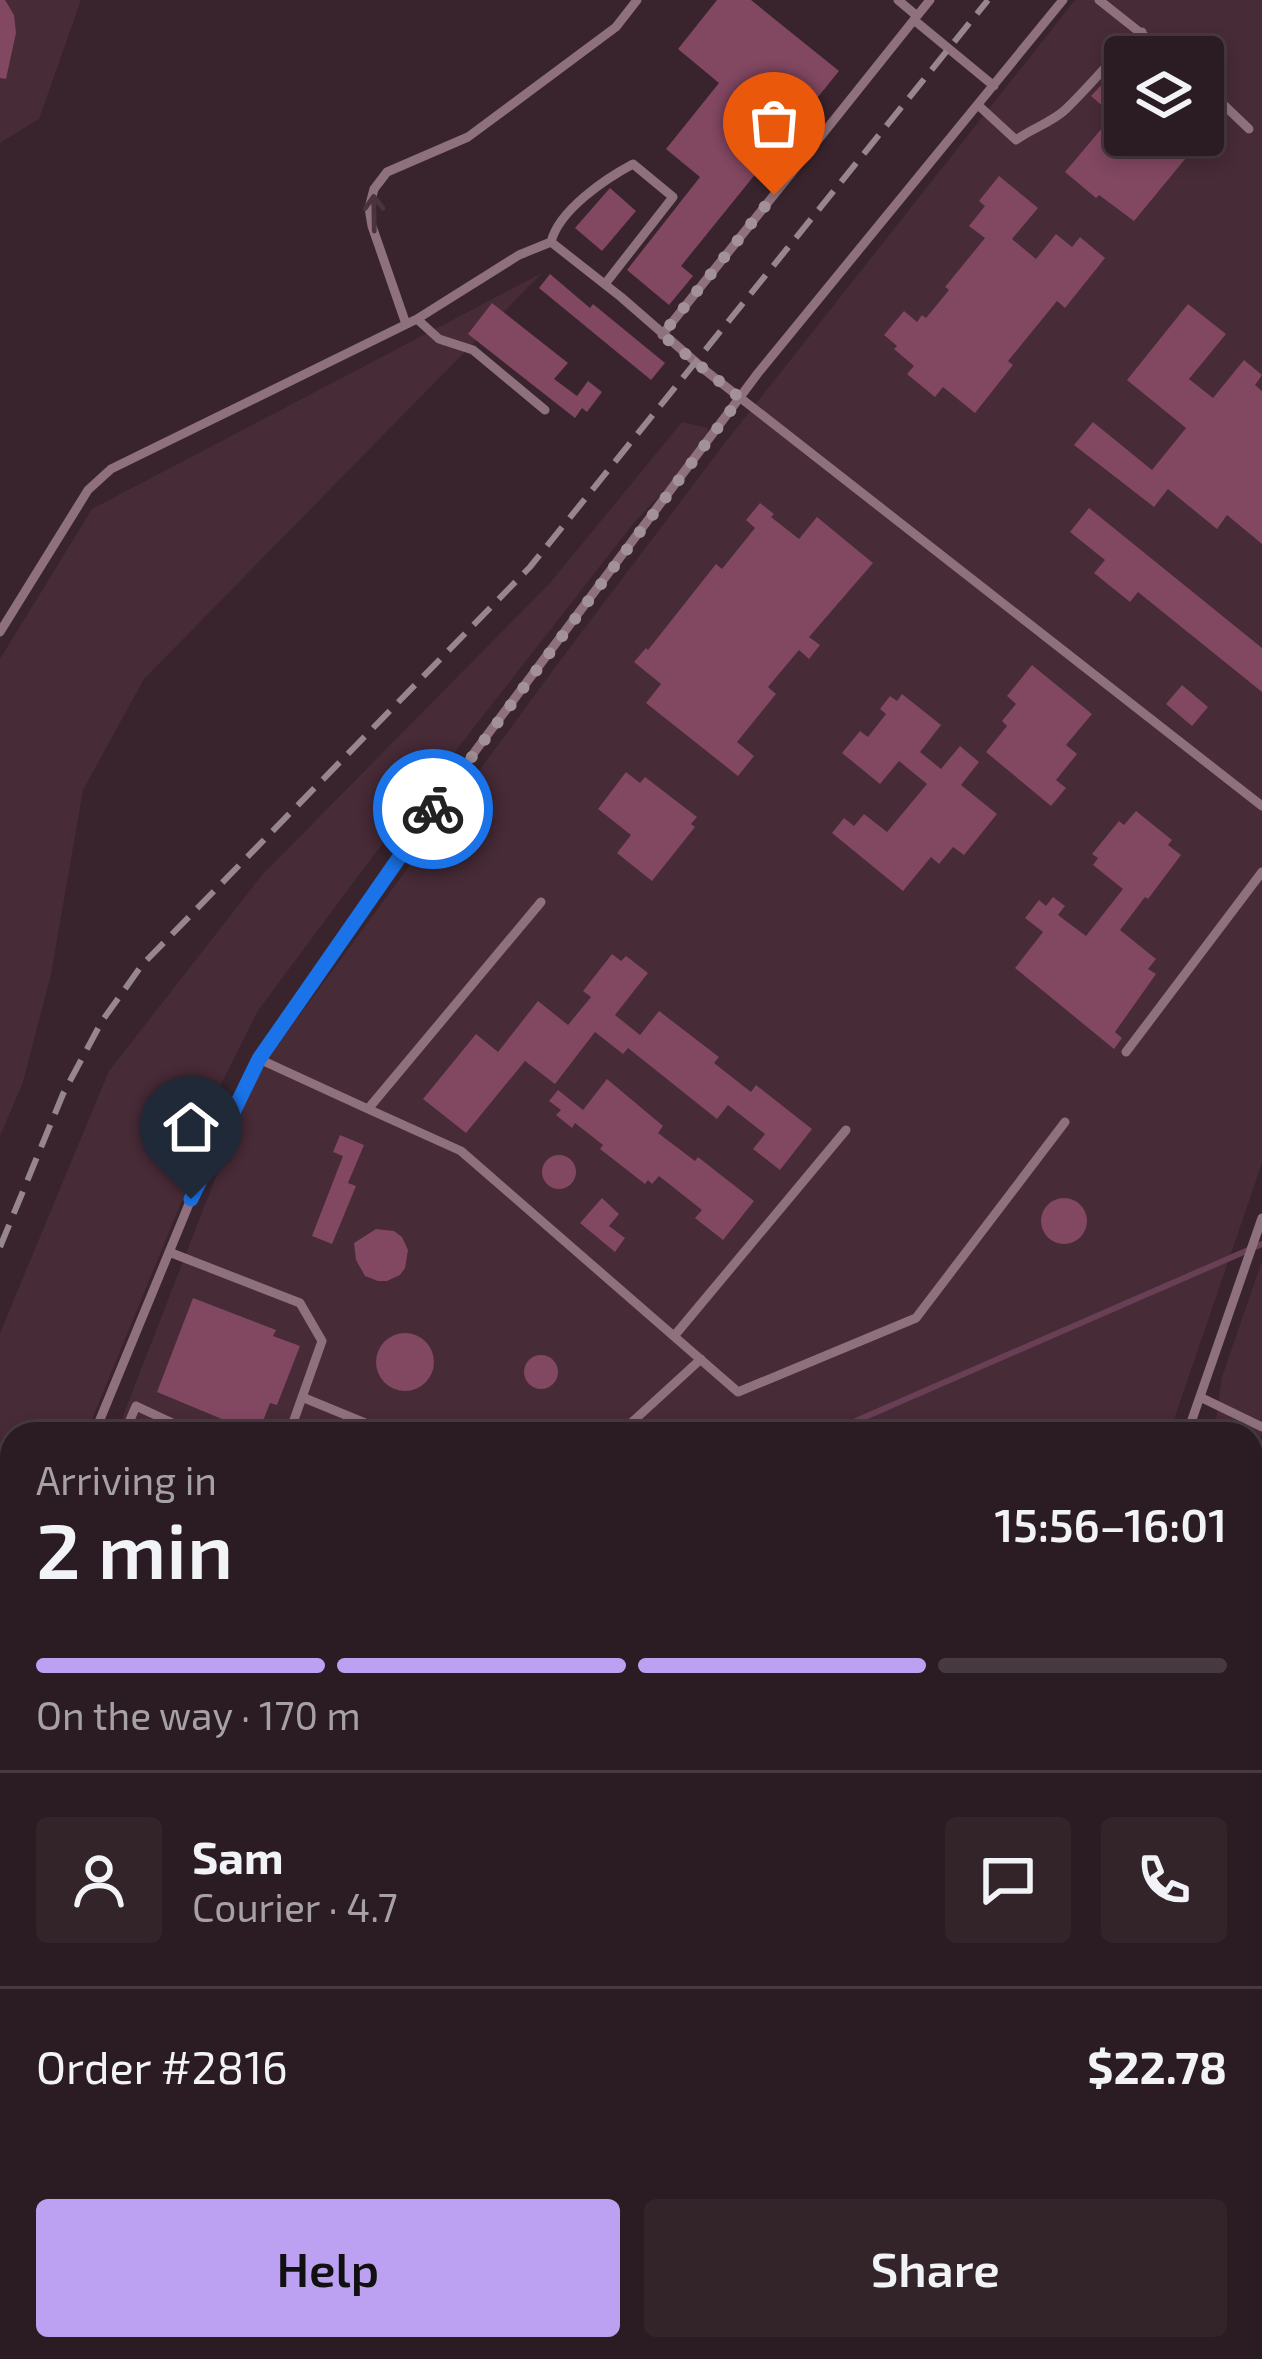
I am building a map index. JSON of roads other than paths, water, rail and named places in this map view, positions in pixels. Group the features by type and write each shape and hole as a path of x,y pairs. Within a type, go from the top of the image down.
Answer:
{"lane":[{"path":"545,410 473,350 411,321 369,208 374,189 387,172 468,137 616,27 637,0"},
{"path":"898,0 994,86"},
{"path":"662,335 930,0"},
{"path":"99,1422 191,1199 259,1059 335,946 740,398 1063,0"},
{"path":"1099,0 1147,36"},
{"path":"978,105 1016,140 1062,113 1142,32"},
{"path":"1224,105 1250,129"},
{"path":"551,242 554,229 601,181 633,164 674,197 605,284"},
{"path":"0,632 88,490 110,469 411,321 519,255 551,242"},
{"path":"551,242 740,398 1262,806"},
{"path":"1126,1052 1262,872"},
{"path":"368,1109 541,902"},
{"path":"259,1059 461,1151 738,1393 916,1318 1065,1123"},
{"path":"676,1336 846,1130"},
{"path":"1191,1422 1262,1218"},
{"path":"169,1252 300,1303 322,1341 294,1422"},
{"path":"632,1422 700,1358"},
{"path":"1201,1394 1254,1422"},
{"path":"302,1397 360,1422"},
{"path":"129,1422 136,1406 170,1422"}],"waterway":[{"path":"854,1422 1262,1244"}],"railway":[{"path":"0,1247 63,1094 102,1021 142,965 530,567 988,0"}]}
